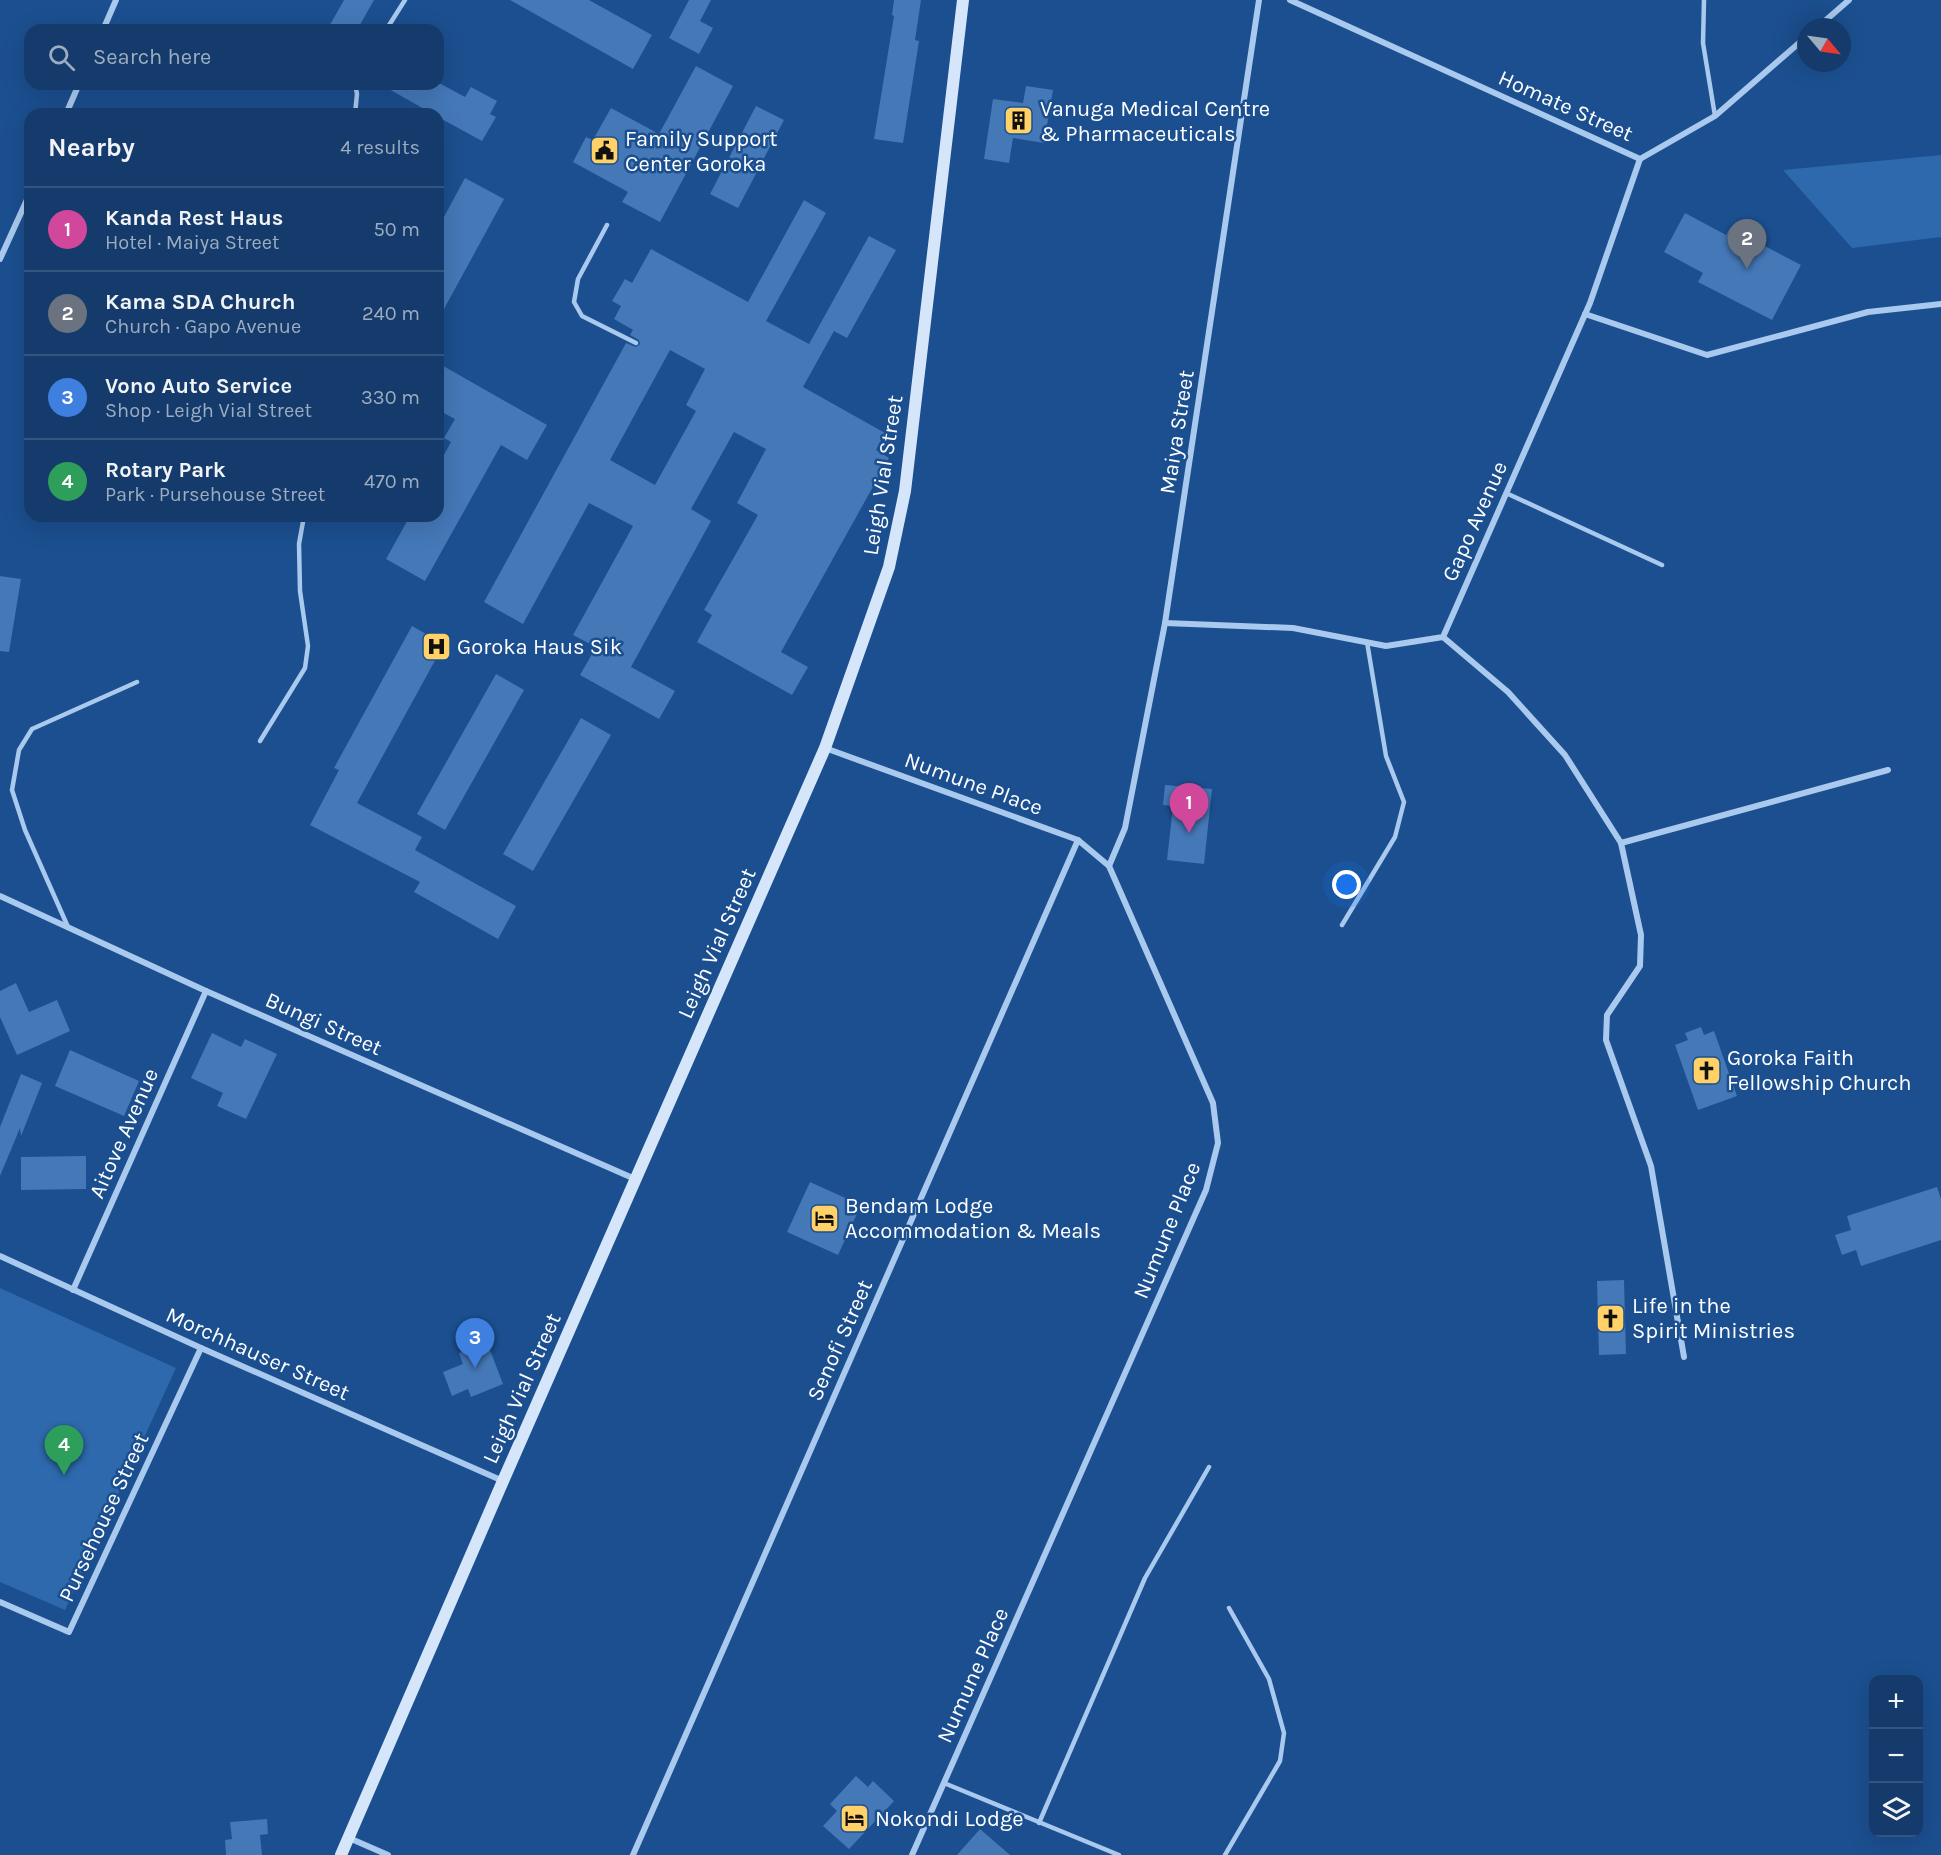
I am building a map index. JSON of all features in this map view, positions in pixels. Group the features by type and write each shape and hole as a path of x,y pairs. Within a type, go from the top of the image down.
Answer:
{"street":[{"path":"106,24 116,0"},
{"name":"Leigh Vial Street","path":"341,1855 825,748 889,567 905,491 963,0"},
{"name":"Maiya Street","path":"1109,866 1125,828 1166,623 1259,0"},
{"name":"Homate Street","path":"1290,0 1640,159 1715,116 1797,45"},
{"path":"1828,18 1849,0"},
{"path":"69,108 77,90"},
{"name":"Gapo Avenue","path":"1443,637 1585,314 1640,159"},
{"path":"0,259 24,206"},
{"path":"1585,314 1707,355 1868,312 1941,304"},
{"path":"1166,623 1293,628 1386,646 1443,637 1508,692 1565,755 1621,843 1641,935 1640,966 1607,1015 1606,1040 1651,1166 1684,1357"},
{"name":"Numune Place","path":"825,748 1078,840 1109,866 1213,1102 1218,1143 1206,1190 912,1855"},
{"path":"1621,843 1888,770"},
{"name":"Senofi Street","path":"633,1855 1078,840"},
{"name":"Bungi Street","path":"0,896 206,991 635,1180"},
{"name":"Aitove Avenue","path":"73,1290 206,991"},
{"name":"Morchhauser Street","path":"0,1256 201,1348 503,1481"},
{"name":"Pursehouse Street","path":"0,1602 69,1632 201,1348"},
{"path":"349,1838 388,1855"}],"lane":[{"path":"390,24 405,0"},
{"path":"1704,0 1703,43 1715,116"},
{"path":"356,90 356,108"},
{"path":"607,225 578,279 574,302 582,316 636,343"},
{"path":"1506,493 1662,565"},
{"path":"260,741 305,668 308,646 300,591 299,544 303,522"},
{"path":"1342,925 1395,837 1404,802 1386,756 1366,642"},
{"path":"68,927 25,830 12,790 19,750 32,729 137,682"},
{"path":"1039,1823 1145,1578 1209,1467"},
{"path":"1225,1855 1280,1761 1284,1733 1269,1678 1229,1608"},
{"path":"944,1783 1119,1855"}],"shaded area":[{"path":"1941,155 1941,237 1852,248 1783,170"},
{"path":"0,1288 176,1368 65,1610 0,1582"}],"building":[{"path":"344,0 374,0 360,24 330,24"},
{"path":"510,0 589,0 652,35 633,69"},
{"path":"689,0 711,0 700,21 713,28 699,54 669,38"},
{"path":"894,0 921,0 915,40 919,41 903,143 874,139 894,16 892,15"},
{"path":"696,66 733,86 660,222 622,202 628,192 573,162 586,137 593,140 611,108 659,134"},
{"path":"444,86 465,97 471,87 497,101 490,114 496,117 482,141 444,120 444,108 422,108 391,90 444,90"},
{"name":"Vanuga Medical Centre & Pharmaceuticals","path":"1026,86 1053,90 1044,143 1013,138 1009,163 984,159 993,99 1023,103"},
{"path":"756,106 784,120 738,208 710,194"},
{"path":"465,178 504,199 444,309 444,217"},
{"path":"804,200 826,213 766,321 809,344 869,236 896,250 847,338 834,331 803,387 885,433 876,450 889,458 781,652 808,667 792,695 697,642 712,615 704,610 758,515 737,503 766,449 734,432 691,509 711,521 631,667 675,691 659,719 580,675 596,647 573,635 633,526 589,503 523,624 484,602 626,343 636,347 640,344 639,340 630,335 633,330 614,319 621,306 612,301 625,279 632,283 651,249 748,302","holes":["670,350 705,369 686,405 696,411 655,485 610,460"]},
{"path":"1685,213 1726,235 1730,228 1801,265 1772,320 1698,282 1703,273 1664,252"},
{"path":"444,366 547,425 527,460 501,445 425,581 386,559 407,522 444,522 444,455 451,442 444,438 455,419 444,413"},
{"path":"0,576 21,579 9,652 0,651"},
{"path":"412,626 444,644 357,803 422,837 415,850 516,906 498,939 414,892 420,882 310,825 339,770 334,768"},
{"path":"496,674 524,690 445,830 417,814"},
{"path":"581,718 611,735 533,871 503,854"},
{"path":"1165,785 1212,789 1204,864 1167,860 1173,806 1163,805"},
{"path":"16,983 29,1012 57,1000 70,1031 17,1055 0,1017 0,991"},
{"name":"Goroka Faith Fellowship Church","path":"1701,1027 1704,1035 1714,1031 1737,1096 1698,1110 1675,1045 1688,1040 1685,1033"},
{"path":"212,1033 241,1047 245,1039 277,1054 246,1119 217,1106 223,1093 191,1078"},
{"path":"70,1050 139,1081 124,1116 55,1086"},
{"path":"21,1074 42,1083 21,1136 20,1128 0,1176 0,1127"},
{"path":"86,1156 86,1189 21,1190 21,1157"},
{"name":"Bendam Lodge Accommodation & Meals","path":"810,1182 861,1205 838,1255 787,1232"},
{"path":"1937,1187 1941,1199 1941,1240 1861,1266 1856,1250 1842,1255 1835,1235 1851,1230 1847,1216"},
{"name":"Life in the Spirit Ministries","path":"1624,1280 1626,1354 1599,1355 1597,1281"},
{"path":"487,1342 503,1384 471,1397 468,1389 452,1396 443,1372 463,1364 459,1353"},
{"name":"Nokondi Lodge","path":"856,1776 868,1787 873,1781 894,1801 849,1849 823,1826 837,1811 830,1804"},
{"path":"267,1819 268,1834 260,1835 262,1855 226,1855 225,1840 232,1839 230,1822"},
{"path":"980,1829 1010,1855 957,1855"}],"place":[{"name":"Vanuga Medical Centre & Pharmaceuticals","path":"1019,121"},
{"name":"Family Support Center Goroka","path":"604,151"},
{"name":"Kama SDA Church","path":"1747,269"},
{"name":"Goroka Haus Sik","path":"436,646"},
{"name":"Kanda Rest Haus","path":"1189,833"},
{"name":"Goroka Faith Fellowship Church","path":"1706,1070"},
{"name":"Bendam Lodge Accommodation & Meals","path":"824,1218"},
{"name":"Life in the Spirit Ministries","path":"1611,1318"},
{"name":"Vono Auto Service","path":"475,1368"},
{"name":"Rotary Park","path":"64,1475"},
{"name":"Nokondi Lodge","path":"854,1818"}]}
